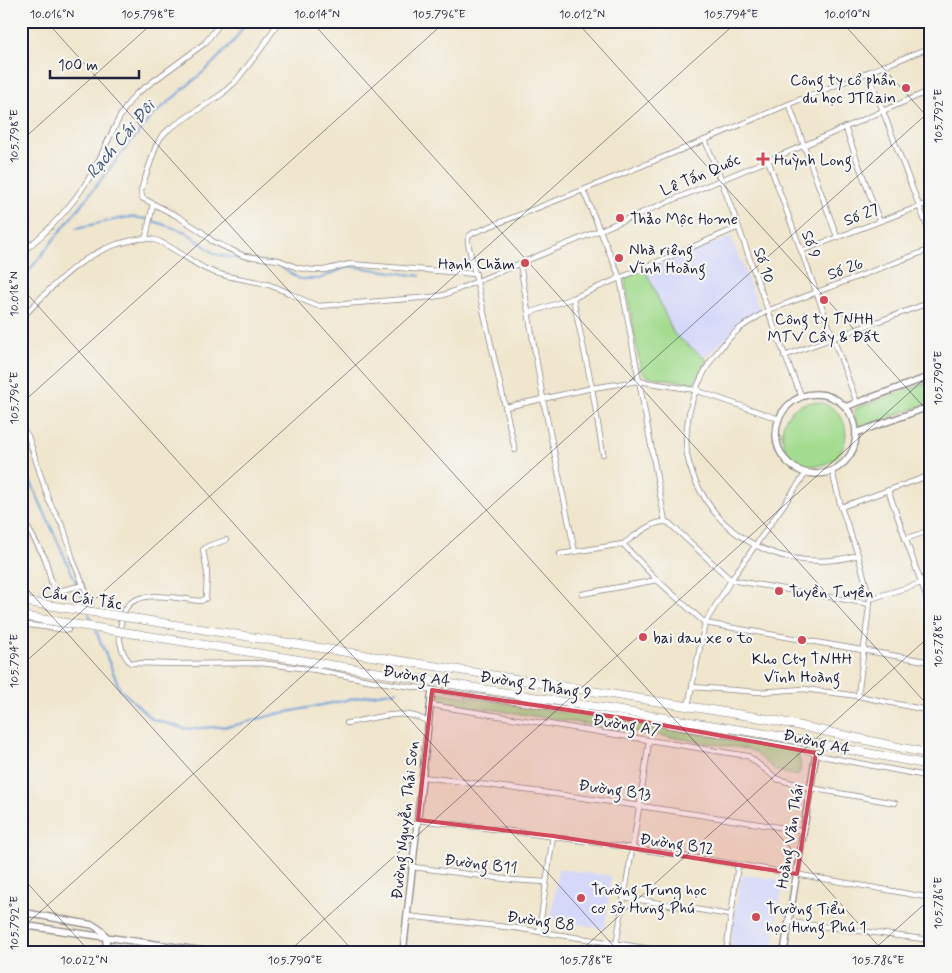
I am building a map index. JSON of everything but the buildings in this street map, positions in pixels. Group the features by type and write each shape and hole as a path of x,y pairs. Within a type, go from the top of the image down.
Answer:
{"highway":[{"name":"Cầu Cái Tắc","path":"21,601 138,619"},
{"name":"Cầu Cái Tắc","path":"21,616 136,634"},
{"name":"Đường 2 Tháng 9","path":"138,619 768,719 931,754"},
{"name":"Đường 2 Tháng 9","path":"136,634 756,732 931,765"}],"street":[{"path":"21,253 67,209 90,176 127,104 136,94 205,43 222,21"},
{"path":"279,21 261,49 236,81 222,94 169,129 161,137 156,146 141,190 142,198 177,216 202,232 212,241 244,256 279,260 289,265 312,270 324,270 350,264 476,274"},
{"path":"515,450 468,242 468,238 472,233 583,190 931,47"},
{"path":"868,72 931,237"},
{"name":"Lê Tấn Quốc","path":"146,237 157,240 208,270 224,276 268,285 319,306 438,296 520,264 722,178 805,145 931,90"},
{"path":"789,104 837,237"},
{"path":"845,128 879,220"},
{"name":"Số 10","path":"705,140 722,178 784,356 802,397"},
{"name":"Số 9","path":"768,160 857,403"},
{"path":"583,190 620,278 665,521"},
{"name":"Số 27","path":"801,251 931,202"},
{"path":"21,320 47,291 76,266 108,246 146,237 153,204"},
{"path":"529,313 573,298 739,227"},
{"name":"Số 26","path":"858,555 827,561 808,561 784,556 755,546 723,522 704,497 696,482 687,456 686,426 689,409 695,390 714,357 727,341 747,323 768,311 931,249"},
{"path":"520,264 543,399 575,552"},
{"path":"573,298 592,388 603,454"},
{"path":"784,356 931,302"},
{"path":"845,407 931,376"},
{"path":"506,408 592,388 638,381 695,390 779,419"},
{"path":"814,394 836,400 845,407 852,419 856,433 850,456 842,465 832,471 819,474 806,473 794,468 785,460 778,448 776,436 782,412 791,403 802,397 814,394"},
{"path":"856,433 931,406"},
{"path":"21,427 28,436 49,500 64,529 73,560 91,604"},
{"path":"832,471 841,507 858,555 870,602 858,696"},
{"path":"688,706 706,623 731,580 806,473"},
{"path":"841,507 931,475"},
{"path":"888,490 931,610"},
{"path":"21,516 45,558 54,592 82,585"},
{"path":"560,554 623,544 656,523 665,521 731,580 870,602 931,580"},
{"path":"906,539 931,530"},
{"name":"Đường A4","path":"226,540 208,546 203,550 207,572 206,598 200,601 143,596 131,602 123,613 119,638 127,659 135,664 261,663 316,670 373,681 624,718 794,746 816,753 931,777"},
{"path":"623,544 657,580 706,623 931,662"},
{"path":"582,594 657,580"},
{"path":"21,624 68,630"},
{"path":"692,687 759,692 804,688 858,696 931,711"},
{"name":"Đường Nguyễn Thái Sơn","path":"403,952 432,690"},
{"name":"Đường A7","path":"431,705 748,756 777,779 810,788 895,803"},
{"path":"347,723 413,714 429,723"},
{"path":"615,952 640,806 649,740"},
{"name":"Hoàng Văn Thái","path":"784,952 816,753"},
{"name":"Đường B13","path":"423,777 640,806 804,831"},
{"name":"Đường B12","path":"418,820 553,836 632,850 797,874 931,898"},
{"path":"539,932 553,836"},
{"path":"726,952 738,865"},
{"name":"Đường B11","path":"413,867 513,880 546,882"},
{"path":"623,897 730,915"},
{"path":"21,912 93,925 102,930 107,938 106,952"},
{"name":"Đường B8","path":"407,916 539,932 671,952"},
{"path":"789,922 931,940"},
{"path":"21,925 211,952"}],"highlighted area":[{"path":"432,690 623,718 816,753 797,874 553,836 418,820"}],"shaded area":[{"path":"731,237 760,310 746,319 705,358 674,334 645,269"},
{"name":"Trường Trung học cơ sở Hưng Phú","path":"558,869 611,876 605,929 551,919"},
{"name":"Trường Tiểu học Hưng Phú 1","path":"744,875 779,880 783,884 772,952 730,951 740,880"}],"green space":[{"path":"645,269 674,334 707,360 694,383 646,376 641,371 625,281 627,276"},
{"path":"931,381 931,402 864,427 857,424 854,413 856,408"},
{"path":"814,402 832,408 840,416 846,434 840,452 832,460 814,466 796,460 788,452 782,434 788,416 796,408"},
{"path":"437,692 796,750 800,760 800,770 797,776 776,771 753,751 747,749 437,701 434,696"}],"waterway":[{"name":"Rạch Cái Đôi","path":"21,281 150,118 209,67 234,41 247,21"},
{"path":"76,228 129,217 146,219 186,232 215,254 277,264 299,279 319,279 349,266 420,276"},
{"path":"21,459 87,608"},
{"path":"89,614 93,624"},
{"path":"96,631 120,689 152,719 186,729 232,726 273,715 397,691"}],"place":[{"name":"Công ty cổ phần du học JTRain","path":"906,88"},
{"name":"Huỳnh Long","path":"763,159"},
{"name":"Thảo Mộc Home","path":"620,218"},
{"name":"Nhà riêng Vĩnh Hoàng","path":"619,258"},
{"name":"Hạnh Chăm","path":"525,263"},
{"name":"Công ty TNHH MTV Cây & Đất","path":"824,300"},
{"name":"Tuyền Tuyền","path":"779,591"},
{"name":"bai dau xe o to","path":"643,637"},
{"name":"Kho Cty TNHH Vĩnh Hoàng","path":"802,640"},
{"name":"Trường Trung học cơ sở Hưng Phú","path":"581,898"},
{"name":"Trường Tiểu học Hưng Phú 1","path":"756,917"}]}
